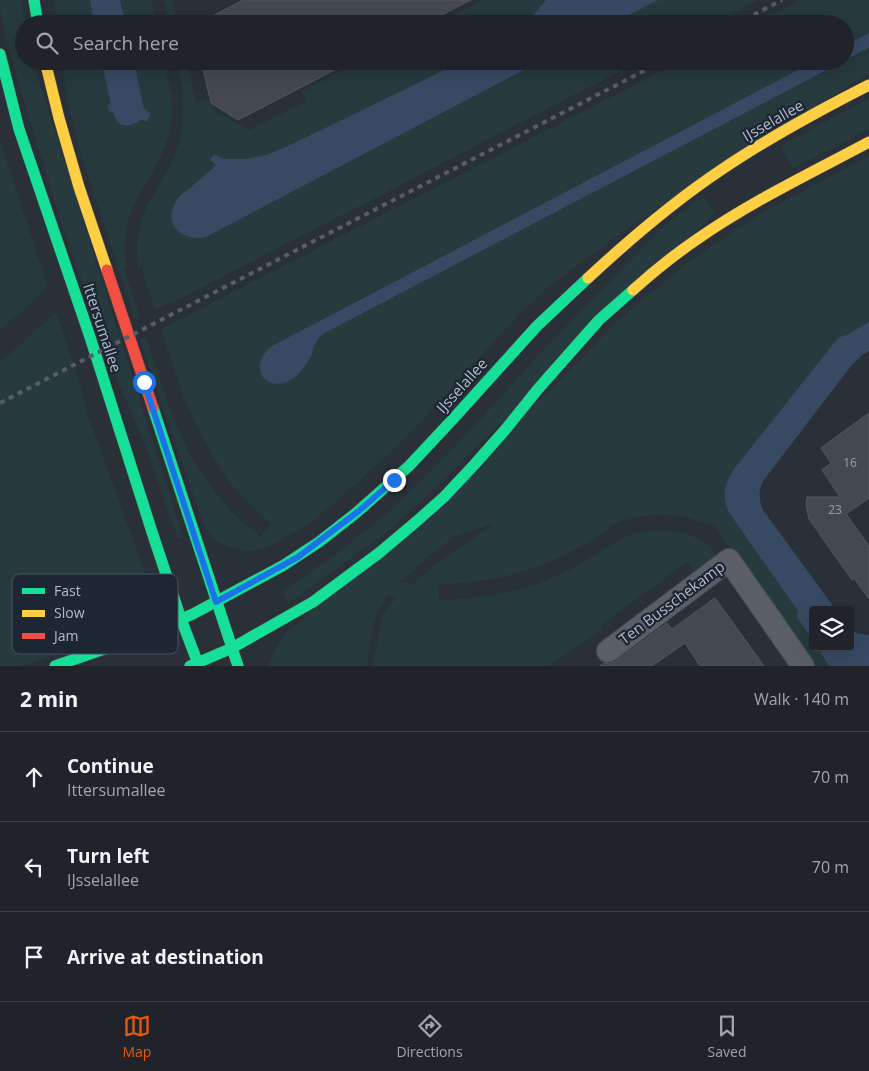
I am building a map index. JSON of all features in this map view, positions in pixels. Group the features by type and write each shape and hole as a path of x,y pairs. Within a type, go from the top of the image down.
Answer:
{"main road":[{"path":"34,0 36,15"},
{"name":"Ittersumallee","path":"0,54 19,129 90,336 166,574"},
{"name":"Ittersumallee","path":"48,70 59,118 79,187 238,666"},
{"name":"IJsselallee","path":"178,620 216,602 298,557 360,510 394,480 440,433 536,328 599,268 673,204 772,137 869,85"},
{"path":"195,665 232,648 313,602 379,553 417,521 474,466 599,320 665,263 697,240 772,193 869,142"},
{"name":"Ittersumallee","path":"178,610 195,665"},
{"name":"IJsselallee","path":"55,666 91,654"}],"street":[{"name":"Ten Busschekamp","path":"608,651 729,560 803,666"}],"green space":[{"path":"0,0 21,0 24,15 15,15 15,70 36,70 183,537 178,539 146,447 118,381 62,225 8,48"},
{"path":"54,0 90,0 92,15 56,15"},
{"path":"121,0 151,0 154,15 124,15"},
{"path":"164,0 173,0 176,15 167,15"},
{"path":"480,0 546,0 533,15 454,15 478,3"},
{"path":"658,0 758,0 729,15 629,15"},
{"path":"800,0 869,0 869,33 854,41 854,15 771,15"},
{"path":"869,48 869,73 632,225 544,290 520,313 411,432 356,484 305,526 278,542 263,549 252,551 229,547 218,542 210,535 204,526 140,340 146,337 173,416 191,456 216,494 260,537 271,524 232,485 211,453 186,404 161,329 664,70 798,70 313,324 314,346 316,340 321,335 827,70 854,70 854,56"},
{"path":"63,70 103,70 111,104 110,112 113,111 118,123 134,124 142,118 146,121 151,114 144,110 136,70 166,70 172,103 170,129 161,155 131,212 125,236 127,268 124,269 140,318 135,319 82,158 67,100"},
{"path":"179,70 189,70 196,102 208,99 213,111 250,130 306,102 301,91 343,70 444,70 266,155 246,159 224,159 214,154 217,165 178,198 171,216 173,224 178,231 206,237 524,70 623,70 172,303 155,310 142,266 138,267 138,234 143,216 178,147 183,123 182,86"},
{"path":"869,98 869,129 793,168 781,146"},
{"path":"0,141 48,286 28,307 0,329"},
{"path":"869,156 869,322 838,338 733,470 798,611 800,621 809,634 809,651 820,651 829,666 811,666 714,526 688,518 651,515 619,522 592,540 553,561 537,567 473,582 439,585 439,600 501,594 513,591 561,574 624,538 651,531 685,533 700,540 713,550 718,557 696,574 687,562 601,625 603,628 549,666 372,666 383,615 390,604 398,598 388,595 375,621 367,666 269,666 274,651 283,637 563,378 618,320 693,258 759,214","holes":["495,523 436,564 413,584 400,582 455,536"]},
{"path":"704,196 715,213 453,470 389,531 289,603 282,591 341,551 396,506 480,420 547,346 666,224"},
{"path":"56,312 77,373 88,416 145,574 12,574 12,654 57,654 22,666 0,666 0,362"}],"water":[{"path":"90,0 120,0 124,15 92,15"},
{"path":"546,0 658,0 629,15 533,15"},
{"path":"869,33 869,48 854,56 854,41"},
{"path":"103,70 136,70 144,109 151,114 146,122 142,119 129,125 121,124 113,112 110,112 107,105 111,104"},
{"path":"444,70 524,70 206,237 195,238 187,236 180,233 174,226 172,223 172,210 178,198 216,165 210,160 214,154 224,159 246,159 266,155"},
{"path":"798,70 827,70 321,335 304,367 295,377 286,382 277,384 270,382 264,378 261,372 260,365 263,356 270,347"},
{"path":"869,322 869,351 851,366 763,481 760,488 763,510 833,606 809,606 809,635 797,617 798,611 728,511 725,490 733,470 838,338"},
{"path":"854,632 869,635 869,666 829,666 820,651 854,651"}],"building":[{"path":"243,0 471,0 442,15 214,15"},
{"path":"203,70 335,70 238,120 211,103"},
{"path":"869,413 869,498 846,514 869,546 869,599 854,578 852,580 809,519 806,505 807,497 840,497 822,470 831,463 821,448"},
{"path":"715,598 764,666 700,666 685,643 652,666 600,666 604,663 610,664 616,661 667,623 672,629"}],"railway":[{"path":"753,15 782,0"},
{"path":"0,403 646,70"}],"traffic: fast":[{"path":"34,0 36,15"},
{"path":"0,54 19,129 90,337 166,574"},
{"path":"178,620 284,565 319,542 356,513 409,466 537,326 588,278"},
{"path":"190,666 232,648 313,602 379,553 417,521 444,497 474,465 599,320 633,290"},
{"path":"153,408 238,666"},
{"path":"178,610 199,666"},
{"path":"55,666 90,654"}],"traffic: slow":[{"path":"47,70 79,187 107,270"},
{"path":"588,278 652,221 721,170 794,125 869,85"},
{"path":"633,290 656,270 717,226 781,188 869,142"}],"traffic: jam":[{"path":"107,270 153,408"}],"route":[{"path":"144,382 216,602 298,557 360,510 394,480"}]}
